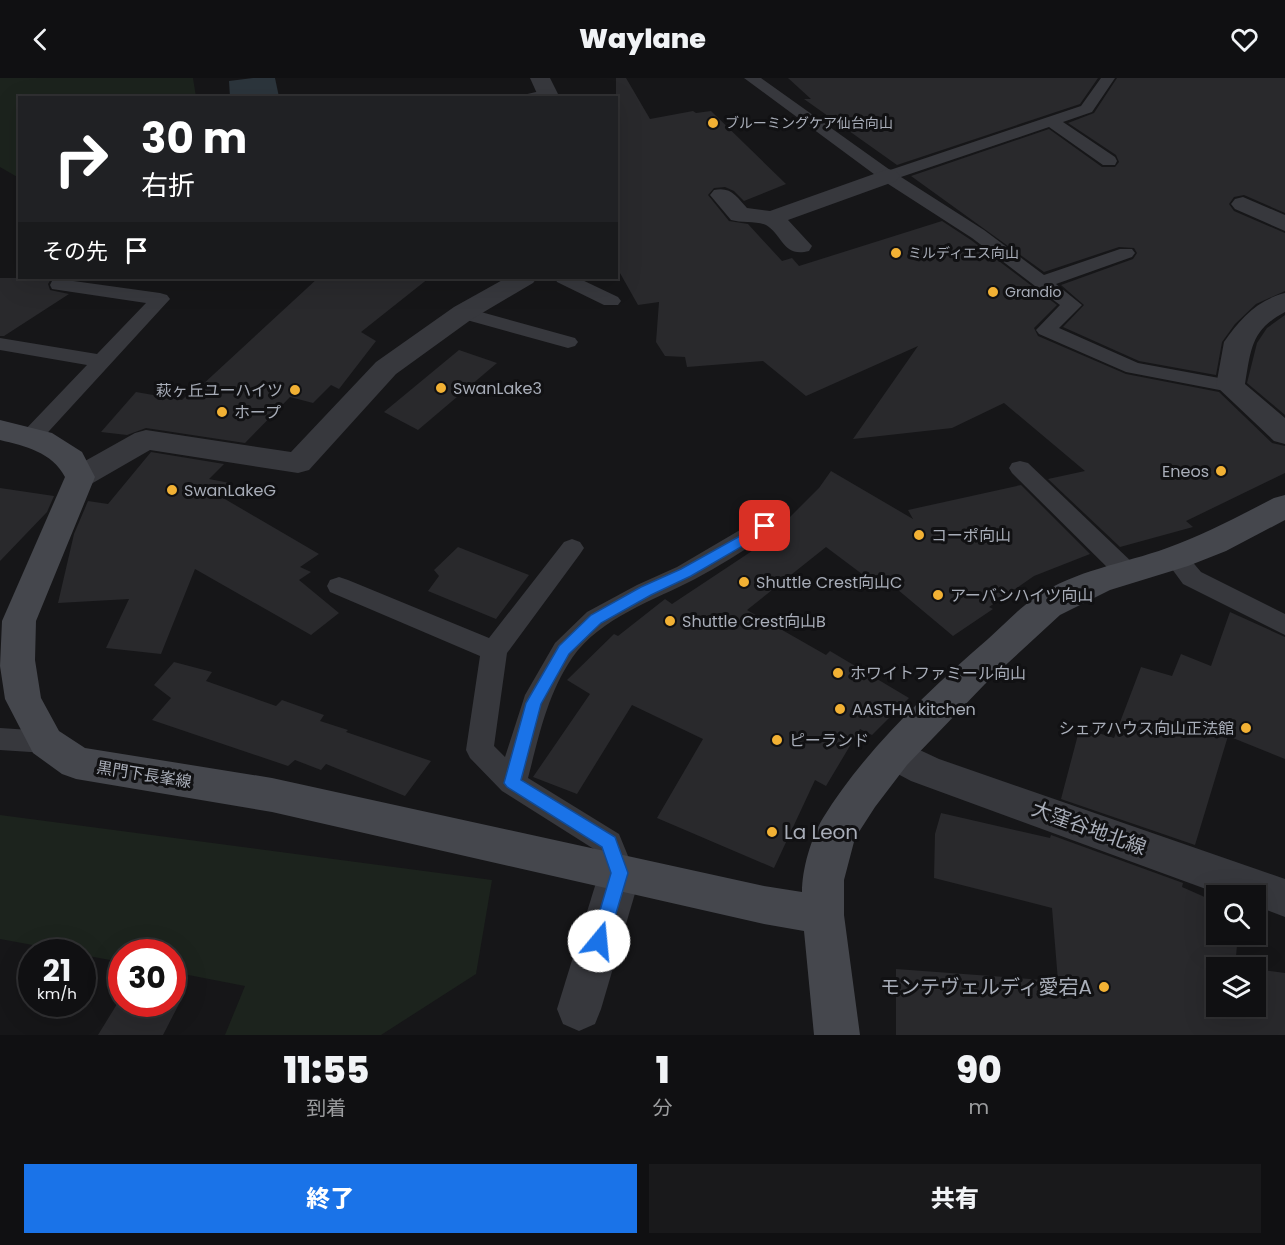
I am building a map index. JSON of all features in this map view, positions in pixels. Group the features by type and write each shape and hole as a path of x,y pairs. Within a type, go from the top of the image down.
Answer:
{"street":[{"path":"722,195 740,215 772,218 888,176"},
{"path":"1244,204 1285,224"},
{"path":"772,218 800,246"},
{"path":"16,433 71,459 80,477 146,440 298,463 386,368 462,313 522,279"},
{"path":"1285,301 1259,315 1238,342 1230,386 1285,434"},
{"name":"黒門下長峯線","path":"80,477 19,621 17,660 23,699 46,742 76,762 272,795 620,873 823,915"},
{"path":"837,1035 823,915 822,880 836,832 861,795 894,754 972,674 1048,606 1098,581 1176,558 1214,543 1285,506"},
{"name":"大窪谷地北線","path":"894,754 925,770 1285,898"},
{"path":"579,1009 620,873"}],"lane":[{"path":"751,78 888,176 978,234 1072,305 1046,330 1132,368 1230,386"},
{"path":"888,176 1087,109 1108,78"},
{"path":"1050,121 1109,161"},
{"path":"1042,282 1126,253"},
{"path":"566,279 611,301"},
{"path":"16,433 102,362 160,299 59,285"},
{"path":"462,313 568,342"},
{"path":"0,344 102,362"},
{"path":"1020,468 1127,572"},
{"path":"512,783 534,703 564,650 596,619 646,591 686,573 765,526"},
{"path":"572,548 494,651 480,750 512,783 609,843 620,873"},
{"path":"1176,558 1192,578 1285,625"},
{"path":"339,586 494,651"},
{"path":"0,739 46,742"}],"shaded area":[{"path":"0,78 193,78 196,96 18,96 18,177 0,167"},
{"path":"275,78 279,96 230,96 229,81"},
{"path":"0,815 492,880 476,974 381,1035 225,1035 245,986 186,975 186,939 108,939 108,960 96,957 96,939 18,939 18,942 0,939"}],"building":[{"path":"616,78 626,78 650,119 693,111 696,113 711,111 786,184 744,201 734,191 725,187 714,188 708,195 729,221 748,224 782,261 792,258 799,266 942,221 1057,305 1034,328 1038,336 1126,374 1219,392 1272,443 1285,446 1285,473 1186,521 1193,527 1120,547 1048,479 1085,471 1004,403 952,428 853,439 918,346 806,396 763,361 687,367 685,357 665,356 656,342 659,302 638,305 618,270 618,96 616,96"},
{"path":"788,78 1098,78 1080,104 897,165 804,99 811,99"},
{"path":"1117,78 1285,78 1285,213 1244,195 1234,197 1229,204 1234,211 1285,233 1285,291 1256,304 1235,324 1222,342 1216,375 1139,361 1063,327 1084,305 1061,285 1133,259 1137,253 1134,248 1119,247 1044,272 911,176 1049,129 1102,167 1115,167 1119,162 1116,155 1068,123 1094,113"},
{"path":"0,278 51,279 48,284 50,290 69,294 4,336 0,336"},
{"path":"317,279 428,279 361,332 376,341 339,389 331,385 313,403 290,397 245,443 146,428 127,435 101,432 136,392 182,400 197,385 201,386"},
{"path":"1285,315 1285,415 1247,383 1257,343 1267,328"},
{"name":"SwanLake3","path":"459,350 497,363 418,430 384,412"},
{"path":"151,452 224,464 209,479 230,483 218,495 319,554 300,567 311,572 299,580 339,613 311,635 195,569 161,654 106,648 129,599 58,603 74,534 88,501 108,504"},
{"path":"831,471 913,519 908,510 1021,485 1090,554 1034,576 989,607 993,609 953,636 879,574 870,580 826,547 747,610 826,655 830,651 909,698 872,735 860,729 826,786 815,780 774,868 657,818 703,739 632,705 577,794 533,777 590,694 567,680 614,634 618,636 665,599 672,604 764,543 819,488"},
{"path":"0,488 54,496 47,512 0,561"},
{"path":"458,547 529,575 496,619 428,591 439,576 434,570"},
{"path":"1230,612 1285,637 1285,759 1228,736 1195,845 1061,799 1080,727 1114,738 1141,667 1172,676 1181,654 1211,666"},
{"path":"174,662 212,672 206,681 276,706 282,700 324,715 320,721 348,730 346,732 431,761 405,796 326,764 321,770 295,760 288,766 152,720 171,698 154,685"},
{"path":"941,813 1050,838 1051,835 1183,883 1182,887 1206,898 1206,945 1237,945 1236,957 1206,957 1206,1017 1266,1017 1266,970 1285,973 1285,1035 896,1035 896,969 1058,981 1052,908 934,878 935,834"},
{"path":"109,1017 172,1017 163,1035 98,1035"}],"place":[{"name":"ブルーミングケア仙台向山","path":"713,123"},
{"name":"ミルディエス向山","path":"896,253"},
{"name":"Grandio","path":"993,292"},
{"name":"SwanLake3","path":"441,388"},
{"name":"萩ヶ丘ユーハイツ","path":"295,390"},
{"name":"ホープ","path":"222,412"},
{"name":"Eneos","path":"1221,471"},
{"name":"SwanLakeG","path":"172,490"},
{"name":"コーポ向山","path":"919,535"},
{"name":"Shuttle Crest向山C","path":"744,582"},
{"name":"アーバンハイツ向山","path":"938,595"},
{"name":"Shuttle Crest向山B","path":"670,621"},
{"name":"ホワイトファミール向山","path":"838,673"},
{"name":"AASTHA kitchen","path":"840,709"},
{"name":"シェアハウス向山正法館","path":"1246,728"},
{"name":"ピーランド","path":"777,740"},
{"name":"La Leon","path":"772,832"},
{"name":"モンテヴェルディ愛宕A","path":"1104,987"}],"route":[{"path":"599,941 620,873 609,843 512,783 534,703 564,650 596,619 646,591 686,573 765,526"}]}
